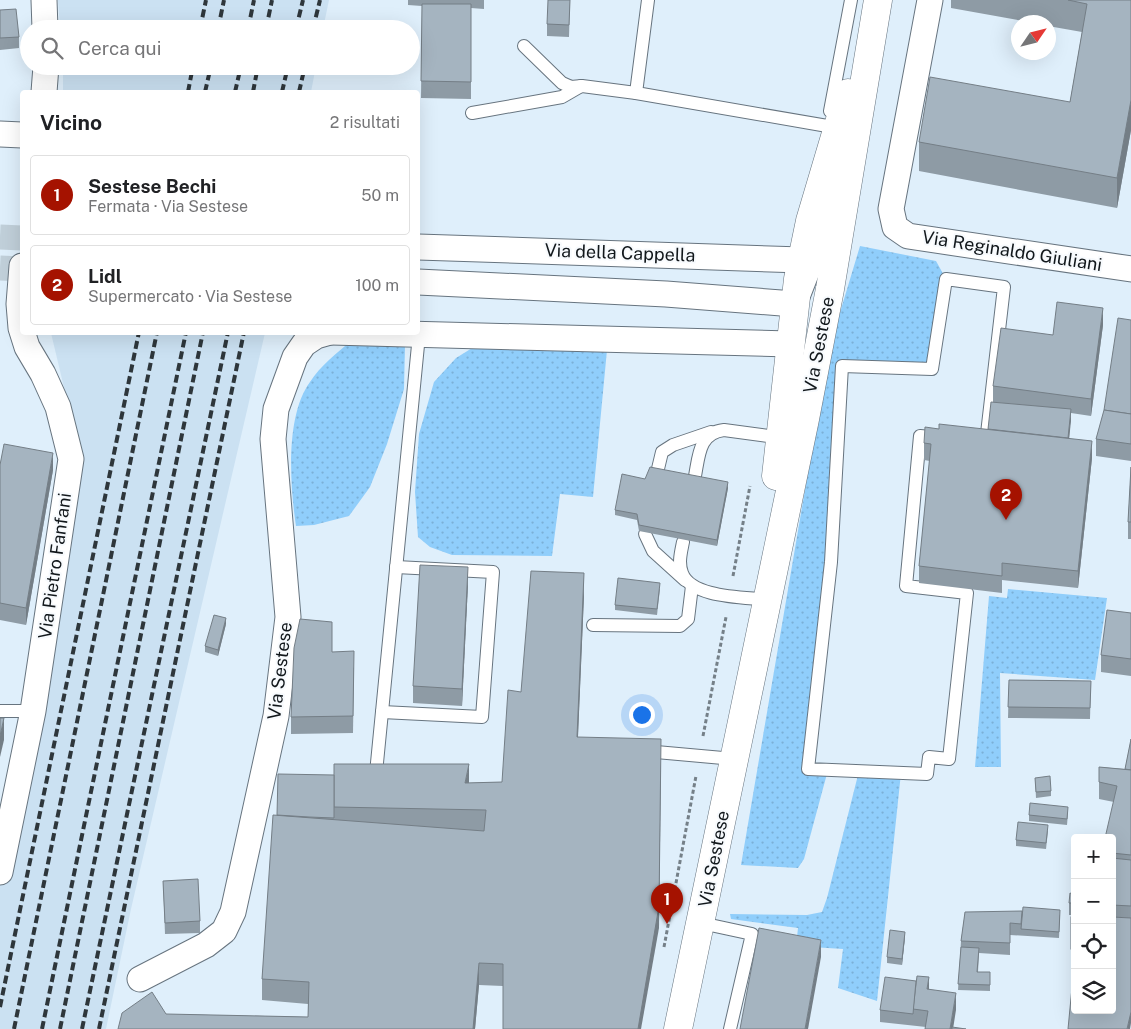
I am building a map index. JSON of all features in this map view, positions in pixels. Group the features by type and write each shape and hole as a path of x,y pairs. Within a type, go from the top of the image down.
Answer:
{"main road":[{"name":"Via Sestese","path":"678,1029 749,689 795,432 844,135 877,0"},
{"name":"Via Sestese","path":"795,432 790,344 810,221 844,135"}],"street":[{"path":"44,0 45,20"},
{"name":"Via Reginaldo Giuliani","path":"930,0 891,209 895,227 908,236 989,246 1131,269"},
{"path":"44,90 45,75"},
{"path":"0,134 20,135"},
{"path":"795,432 800,282 844,135"},
{"name":"Via della Cappella","path":"420,247 800,282"},
{"path":"420,282 666,294 800,282"},
{"name":"Via Pietro Fanfani","path":"20,291 20,316"},
{"name":"Via Pietro Fanfani","path":"0,872 33,712 71,459 58,407 24,335"},
{"name":"Via Sestese","path":"140,979 206,945 224,932 233,912 276,716 288,617 273,439 276,409 294,357 304,344 320,335"},
{"name":"Via Sestese","path":"419,335 790,344"}],"lane":[{"path":"636,93 648,0"},
{"name":"Via Sestese","path":"844,135 850,0"},
{"path":"524,46 562,83 571,87 582,86 636,93 844,135"},
{"path":"472,113 562,97 582,86"},
{"path":"946,279 1004,287 986,442 920,436 906,586 967,593 949,758 929,757 927,774 808,769 831,562 842,366 932,369 946,279"},
{"path":"376,773 419,335"},
{"path":"657,473 662,452 673,445 715,431 795,432"},
{"path":"695,476 701,447 709,435 715,431"},
{"path":"645,534 653,551 689,584 699,590 730,596 764,599"},
{"path":"593,625 680,626 688,619 689,584 682,573 681,565 683,542"},
{"path":"382,712 482,717 493,572 396,567"},
{"path":"0,711 33,712"},
{"path":"631,750 734,758"},
{"path":"701,923 752,934 730,1029"}],"path":[{"path":"662,953 751,481"}],"shaded area":[{"path":"58,0 329,0 325,20 59,20"},
{"path":"63,75 314,75 311,90 63,90"},
{"path":"860,246 936,261 946,279 932,369 842,366 808,769 828,770 804,859 798,868 741,865 829,349"},
{"path":"51,335 265,335 131,909 106,1029 0,1029 0,860 80,455"},
{"path":"351,341 405,345 404,389 387,444 370,487 349,516 314,525 296,526 292,491 291,452 296,413 302,396 314,376"},
{"path":"477,345 607,350 593,497 560,494 552,556 452,555 430,547 418,537 415,492 419,434 434,382 456,358"},
{"path":"1008,589 1107,598 1095,680 1000,673 1001,767 975,767 989,596 1007,598"},
{"path":"859,771 901,773 877,1001 838,988 843,949 796,946 798,928 731,919 730,914 807,915 822,912"}],"building":[{"path":"548,0 570,0 569,25 547,24"},
{"path":"1068,0 1131,0 1131,100 1117,178 919,142 930,77 1070,102 1087,4"},
{"path":"422,4 471,4 471,82 421,81"},
{"path":"16,9 19,37 0,38 0,10"},
{"path":"1057,302 1103,308 1091,399 993,386 1001,328 1053,335"},
{"path":"1118,318 1131,320 1131,414 1104,410"},
{"path":"991,402 1071,409 1068,438 988,429"},
{"path":"1104,410 1131,414 1131,444 1096,439"},
{"path":"939,424 1092,441 1078,571 1002,563 1002,576 919,566 931,444 924,443 925,427 939,429"},
{"path":"4,444 53,453 26,608 0,603 0,465"},
{"path":"650,467 728,482 717,540 639,525 637,514 615,510 622,474 645,479"},
{"path":"1131,467 1131,522 1128,522"},
{"path":"420,565 468,567 462,689 413,686"},
{"path":"531,571 584,573 577,737 661,739 659,906 638,1029 503,1029 503,964 479,963 473,1029 118,1029 122,1013 152,992 166,1014 308,1017 309,982 262,979 273,815 484,831 486,810 334,807 334,764 469,764 465,783 502,782 508,690 521,692"},
{"path":"618,578 660,583 657,609 615,605"},
{"path":"1107,610 1131,613 1131,659 1101,655"},
{"path":"214,615 226,618 218,650 205,646"},
{"path":"300,619 332,622 332,652 354,651 353,716 291,717 294,648"},
{"path":"1009,680 1091,681 1090,708 1008,707"},
{"path":"0,718 4,718 0,736"},
{"path":"1131,739 1131,770 1125,769"},
{"path":"1099,767 1131,770 1131,855 1116,853 1116,834 1106,834 1117,786 1099,782"},
{"path":"278,774 334,775 334,818 277,815"},
{"path":"1050,776 1051,791 1036,792 1035,778"},
{"path":"1030,803 1068,807 1067,819 1029,815"},
{"path":"1018,822 1048,825 1046,843 1016,840"},
{"path":"1116,858 1131,860 1131,906 1116,905"},
{"path":"198,879 200,921 165,923 163,881"},
{"path":"1023,907 1060,910 1059,932 1021,929"},
{"path":"1022,911 1021,924 1010,923 1010,943 961,941 965,912"},
{"path":"1116,917 1131,918 1131,1012 1127,1029 1068,1029 1071,998 1071,1014 1116,1014"},
{"path":"759,928 821,940 805,1029 740,1029"},
{"path":"890,930 905,932 902,959 887,957"},
{"path":"961,947 979,948 977,972 990,972 990,985 958,984"},
{"path":"917,976 929,977 927,989 956,993 950,1029 925,1029 928,1011 913,1009"},
{"path":"885,977 916,981 913,1014 880,1010"}],"tunnel":[{"path":"0,237 20,238"},
{"path":"0,268 20,269"}],"railway":[{"path":"202,20 206,0"},
{"path":"220,20 224,0"},
{"path":"250,20 254,0"},
{"path":"268,20 272,0"},
{"path":"298,20 303,0"},
{"path":"315,20 320,0"},
{"path":"188,90 191,75"},
{"path":"205,90 209,75"},
{"path":"235,90 239,75"},
{"path":"253,90 256,75"},
{"path":"282,90 286,75"},
{"path":"299,90 303,75"},
{"path":"0,1007 138,335"},
{"path":"14,1029 156,335"},
{"path":"42,1029 185,335"},
{"path":"60,1029 202,335"},
{"path":"82,1029 227,335"},
{"path":"99,1029 243,335"}],"place":[{"name":"Lidl","path":"1006,520"},
{"name":"Sestese Bechi","path":"667,924"}]}
